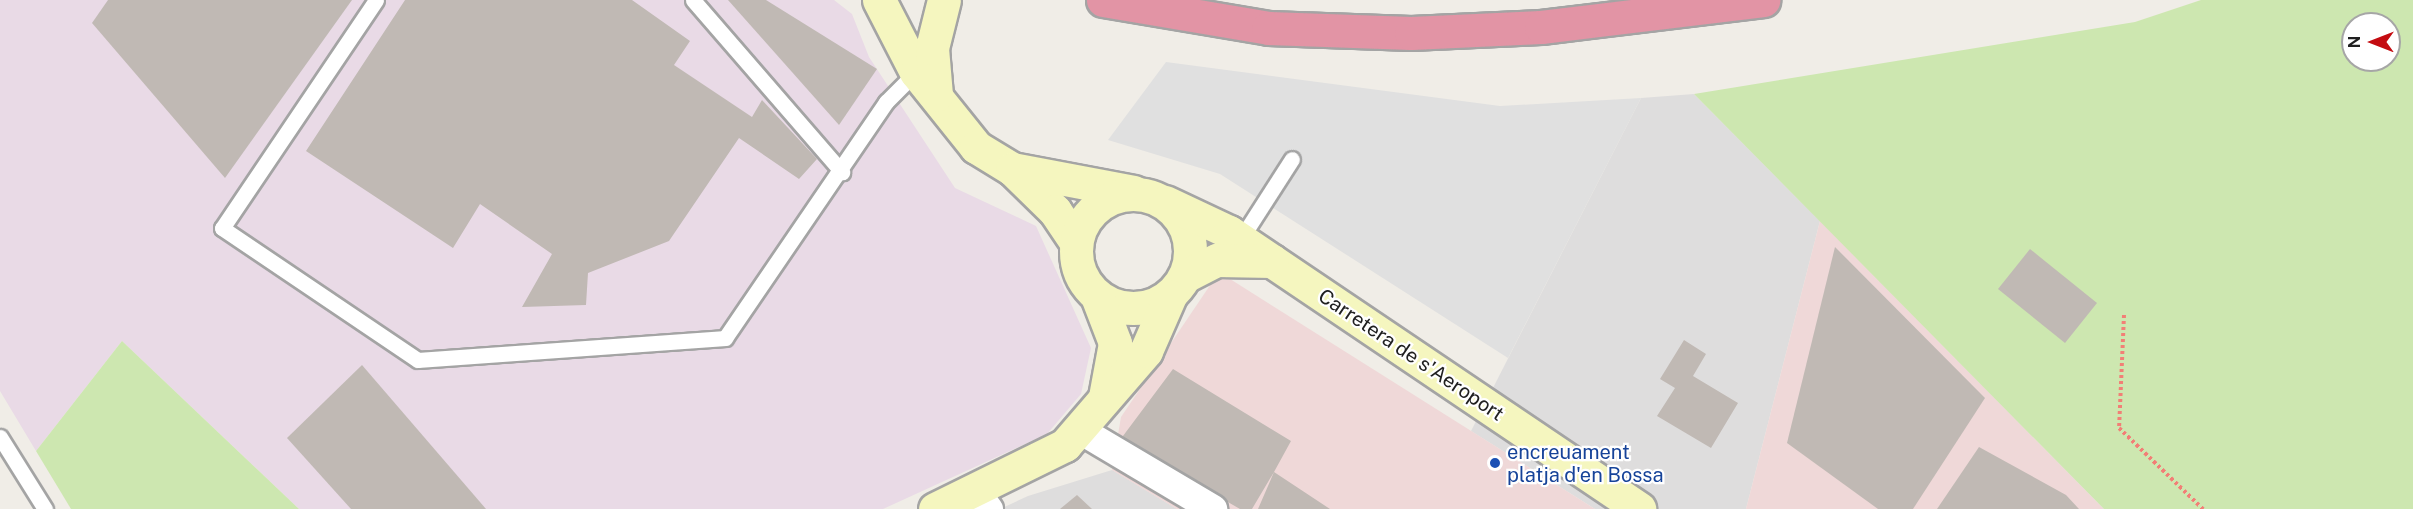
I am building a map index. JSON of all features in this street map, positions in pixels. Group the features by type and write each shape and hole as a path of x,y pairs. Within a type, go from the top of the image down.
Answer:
{"highway":[{"path":"1103,0 1268,27 1411,33 1541,27 1763,0"}],"main road":[{"path":"879,0 916,72 938,102 976,147 1012,169 1055,211 1076,242"},
{"path":"938,102 931,57 944,0"},
{"name":"Carretera de s'Aeroport","path":"1012,169 1154,198 1240,240 1639,509"},
{"path":"935,509 982,499 1039,462 1080,430 1146,351 1178,286 1189,235 1154,198 1122,194 1093,210 1076,242 1077,266 1097,296 1115,343 1106,397"},
{"path":"1097,296 1134,309 1178,286 1217,260 1272,261"}],"street":[{"path":"1080,430 1213,509"}],"lane":[{"path":"375,0 222,228 418,360 725,338 842,172 886,102 916,72"},
{"path":"693,0 842,172"},
{"path":"1240,240 1292,159"},
{"path":"0,437 45,509"}],"path":[{"path":"2124,315 2120,428 2203,509"}],"shaded area":[{"path":"0,0 834,0 852,14 869,57 955,188 1036,226 1091,348 1081,394 1047,434 883,509 299,509 122,341 36,451 0,391"},
{"path":"1166,62 1500,106 1641,98 1508,358 1220,174 1108,140"},
{"path":"1694,94 1820,221 1746,509 1595,509 1471,431 1641,98"},
{"path":"1820,221 2104,509 1746,509"},
{"path":"1219,272 1595,509 1177,509 1112,470 1121,417"},
{"path":"1112,470 1177,509 1000,509 1028,496"}],"green space":[{"path":"2201,0 2413,0 2413,509 2104,509 1694,94 2135,22"},
{"path":"122,341 299,509 71,509 36,451"}],"building":[{"path":"108,0 352,0 225,178 92,23"},
{"path":"405,0 632,0 690,41 674,65 752,117 762,100 817,159 799,179 739,138 669,241 588,273 586,305 522,307 552,254 480,204 453,248 306,151"},
{"path":"728,0 766,0 877,69 839,125"},
{"path":"1835,247 1985,398 1913,509 1878,509 1787,443"},
{"path":"2030,249 2097,303 2065,343 1998,289"},
{"path":"1684,340 1706,354 1693,376 1738,403 1711,448 1657,416 1675,388 1660,379"},
{"path":"362,365 486,509 351,509 287,438"},
{"path":"1173,369 1291,441 1252,509 1240,509 1120,440"},
{"path":"1979,447 2066,495 2079,509 1937,509"},
{"path":"1274,472 1330,509 1258,509"},
{"path":"1077,495 1092,509 1060,509"}],"place":[{"name":"encreuament platja d'en Bossa","path":"1495,463"}]}
